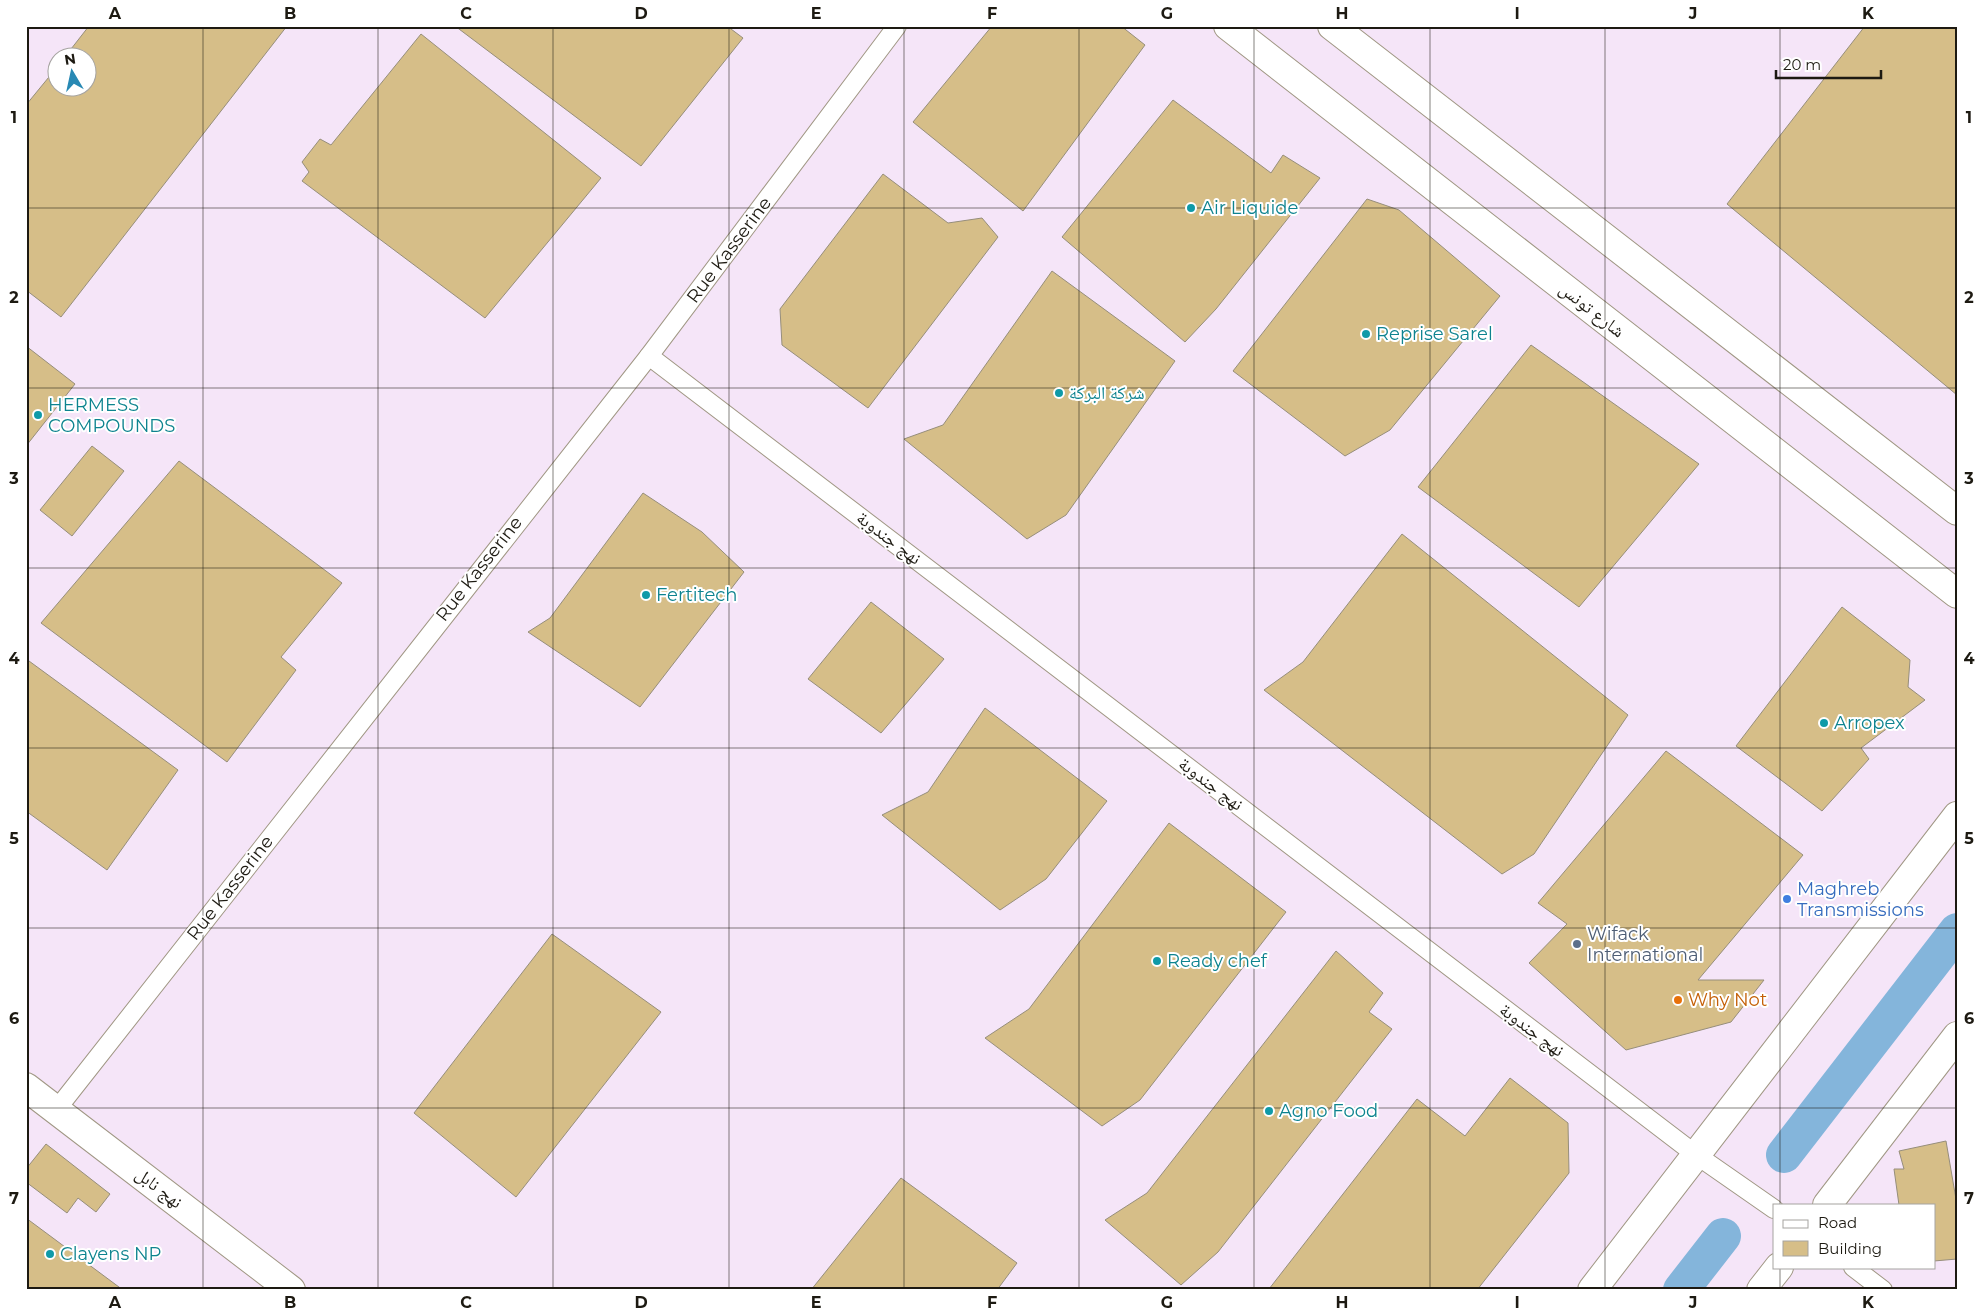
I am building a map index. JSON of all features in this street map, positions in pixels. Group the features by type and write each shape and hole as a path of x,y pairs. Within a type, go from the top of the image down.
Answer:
{"street":[{"name":"شارع تونس","path":"1228,26 1957,594"},
{"path":"1332,26 1957,511"},
{"path":"1592,1290 1957,816"},
{"path":"1828,1204 1957,1036"},
{"name":"نهج نابل","path":"26,1086 291,1290"},
{"path":"1761,1290 1778,1268"}],"lane":[{"name":"Rue Kasserine","path":"58,1109 649,356 897,26"},
{"name":"نهج جندوبة","path":"649,356 1695,1154 1773,1208"},
{"path":"1855,1268 1883,1290"}],"shaded area":[{"path":"26,26 1957,26 1957,1290 26,1290"}],"building":[{"path":"89,26 287,26 61,317 26,290 26,105 48,78 48,98 98,98 98,48 72,48"},
{"path":"455,26 727,26 743,38 641,166"},
{"path":"992,26 1121,26 1145,45 1023,211 913,122"},
{"path":"1865,26 1957,26 1957,395 1727,204"},
{"path":"421,34 601,178 485,318 302,181 309,172 302,162 320,139 331,145"},
{"name":"Air Liquide","path":"1173,100 1271,173 1283,155 1320,178 1216,309 1185,342 1062,237"},
{"path":"883,174 948,223 982,218 998,237 868,408 782,345 780,309"},
{"name":"Reprise Sarel","path":"1367,199 1399,210 1500,296 1390,430 1345,456 1233,371"},
{"name":"شركة البركة","path":"1052,271 1175,361 1066,515 1027,539 904,439 943,425"},
{"path":"1531,345 1699,464 1579,607 1418,487"},
{"name":"HERMESS COMPOUNDS","path":"26,346 75,384 26,446"},
{"path":"92,446 124,471 72,536 40,510"},
{"path":"179,461 342,583 281,657 296,670 227,762 41,623"},
{"name":"Fertitech","path":"643,493 702,532 744,572 640,707 528,632 550,618"},
{"path":"1402,534 1628,715 1534,854 1502,874 1264,690 1303,662"},
{"path":"871,602 944,659 881,733 808,679"},
{"name":"Arropex","path":"1842,607 1910,660 1908,687 1925,700 1861,748 1869,759 1822,811 1736,746"},
{"path":"29,661 178,770 107,870 26,811 26,664"},
{"path":"985,708 1107,801 1046,879 1000,910 882,815 928,792"},
{"path":"1666,751 1803,855 1698,980 1764,980 1731,1022 1626,1050 1529,963 1567,924 1538,903"},
{"name":"Ready chef","path":"1169,823 1286,912 1140,1100 1102,1126 985,1038 1029,1009"},
{"path":"552,934 661,1012 516,1197 414,1113"},
{"name":"Agno Food","path":"1336,951 1383,993 1369,1012 1392,1029 1218,1252 1181,1285 1105,1220 1147,1193"},
{"path":"1510,1078 1568,1123 1569,1173 1477,1290 1269,1289 1417,1099 1465,1136"},
{"path":"1946,1141 1957,1205 1957,1259 1936,1261 1936,1204 1899,1204 1894,1169 1904,1169 1899,1151"},
{"path":"46,1144 110,1194 96,1212 78,1198 67,1213 26,1182 26,1169"},
{"path":"901,1178 1017,1263 997,1290 811,1290"},
{"name":"Clayens NP","path":"26,1218 123,1290 26,1290"}],"waterway":[{"path":"1784,1155 1957,931"},
{"path":"1681,1290 1723,1236"}],"place":[{"name":"Air Liquide","path":"1191,208"},
{"name":"Reprise Sarel","path":"1366,334"},
{"name":"شركة البركة","path":"1059,393"},
{"name":"HERMESS COMPOUNDS","path":"38,415"},
{"name":"Fertitech","path":"646,595"},
{"name":"Arropex","path":"1824,723"},
{"name":"Maghreb Transmissions","path":"1787,899"},
{"name":"Wifack International","path":"1577,944"},
{"name":"Ready chef","path":"1157,961"},
{"name":"Why Not","path":"1678,1000"},
{"name":"Agno Food","path":"1269,1111"},
{"name":"Clayens NP","path":"50,1254"}]}
